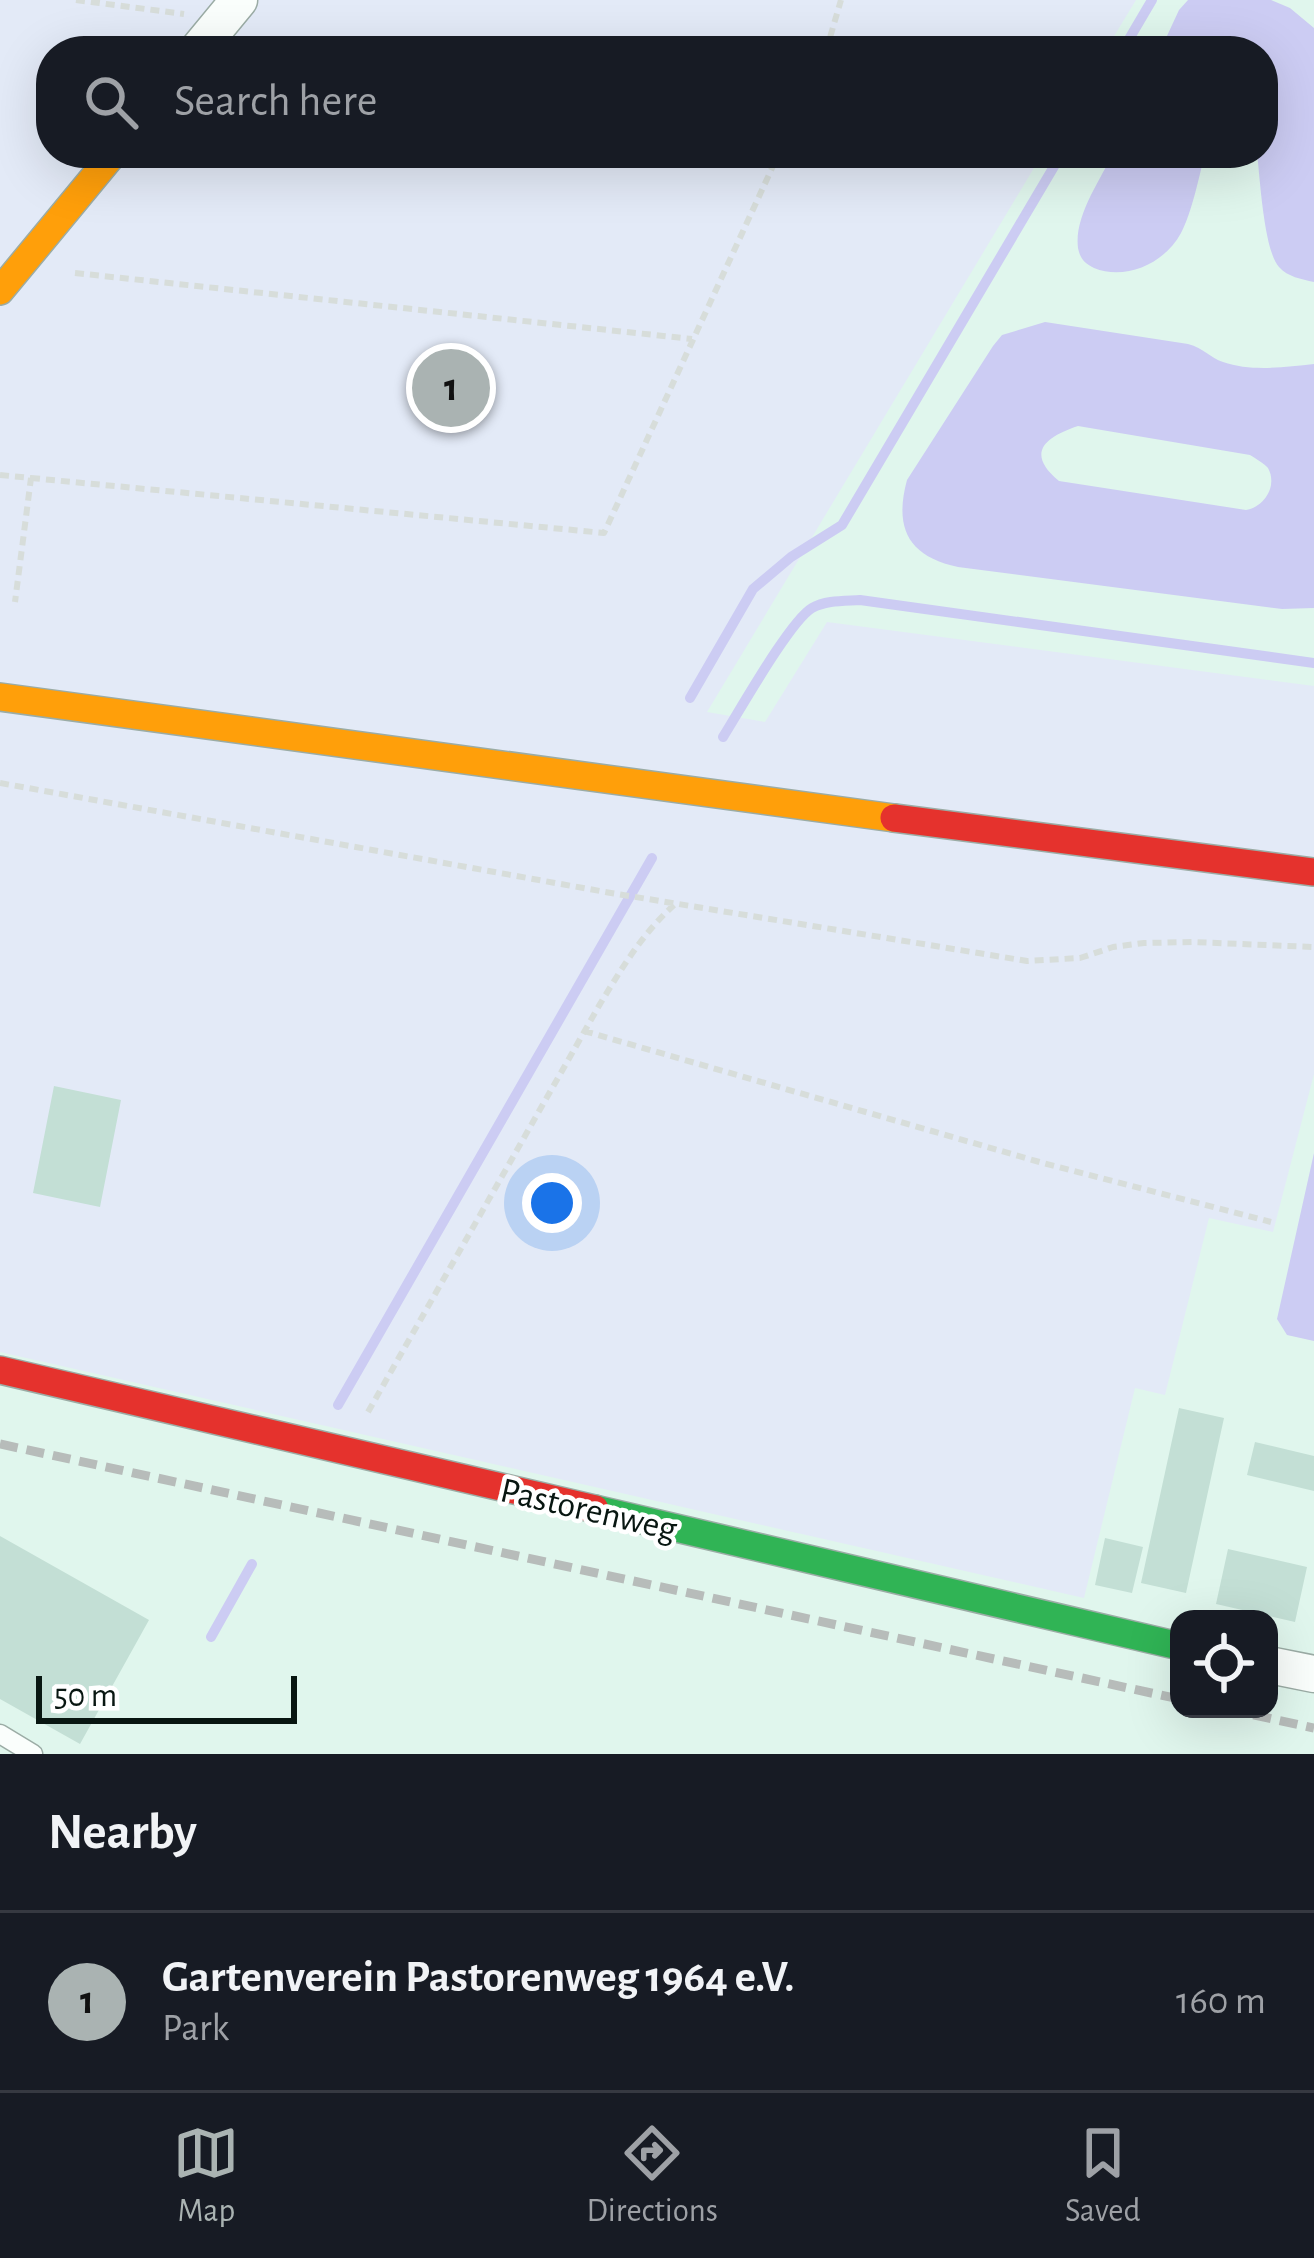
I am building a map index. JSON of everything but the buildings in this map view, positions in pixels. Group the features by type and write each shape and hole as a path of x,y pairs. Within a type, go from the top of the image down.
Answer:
{"street":[{"path":"209,36 231,10"},
{"path":"0,291 102,168"},
{"path":"0,697 1314,872"},
{"name":"Pastorenweg","path":"0,1370 1170,1644"},
{"path":"1278,1667 1314,1674"}],"lane":[{"path":"0,1734 33,1754"}],"path":[{"path":"76,0 231,10"},
{"path":"830,36 841,0"},
{"path":"0,476 604,533 772,168"},
{"path":"21,267 692,339"},
{"path":"15,602 32,478"},
{"path":"0,783 1028,962 1080,958 1144,943 1314,947"},
{"path":"346,1451 584,1031 635,948 675,904"},
{"path":"584,1031 1043,1163 1271,1222"}],"shaded area":[{"path":"0,0 1136,0 1114,36 36,36 36,168 1034,168 707,712 765,722 827,622 1314,686 1314,1074 1273,1232 1209,1218 1165,1395 1135,1388 1084,1598 0,1352"}],"water":[{"path":"1188,0 1271,0 1290,8 1314,28 1314,282 1279,267 1266,230 1259,168 1278,168 1278,36 1167,36"},
{"path":"1106,168 1201,168 1181,233 1165,253 1144,267 1106,271 1083,260 1078,236 1084,211"},
{"path":"1045,322 1188,344 1218,360 1245,367 1314,364 1314,608 1282,609 958,567 916,547 902,512 907,480 1002,335","holes":["1078,426 1250,455 1268,468 1271,482 1264,500 1246,510 1059,481 1041,454 1056,435"]},
{"path":"1314,1153 1314,1341 1287,1335 1277,1319"}],"waterway":[{"path":"1131,36 1152,0"},
{"path":"690,698 753,589 791,557 842,525 1053,168"},
{"path":"723,737 791,630 812,608 835,601 860,600 1314,663"},
{"path":"338,1405 652,858"},
{"path":"211,1637 252,1564"}],"railway":[{"path":"0,1444 1170,1697"},
{"path":"1268,1718 1314,1728"}],"traffic: fast":[{"path":"595,1509 1170,1644"}],"traffic: slow":[{"path":"0,291 102,168"},
{"path":"0,697 894,818"}],"traffic: jam":[{"path":"894,818 1314,872"},
{"path":"0,1370 595,1509"}],"place":[{"name":"Gartenverein Pastorenweg 1964 e.V.","path":"451,388"}]}
